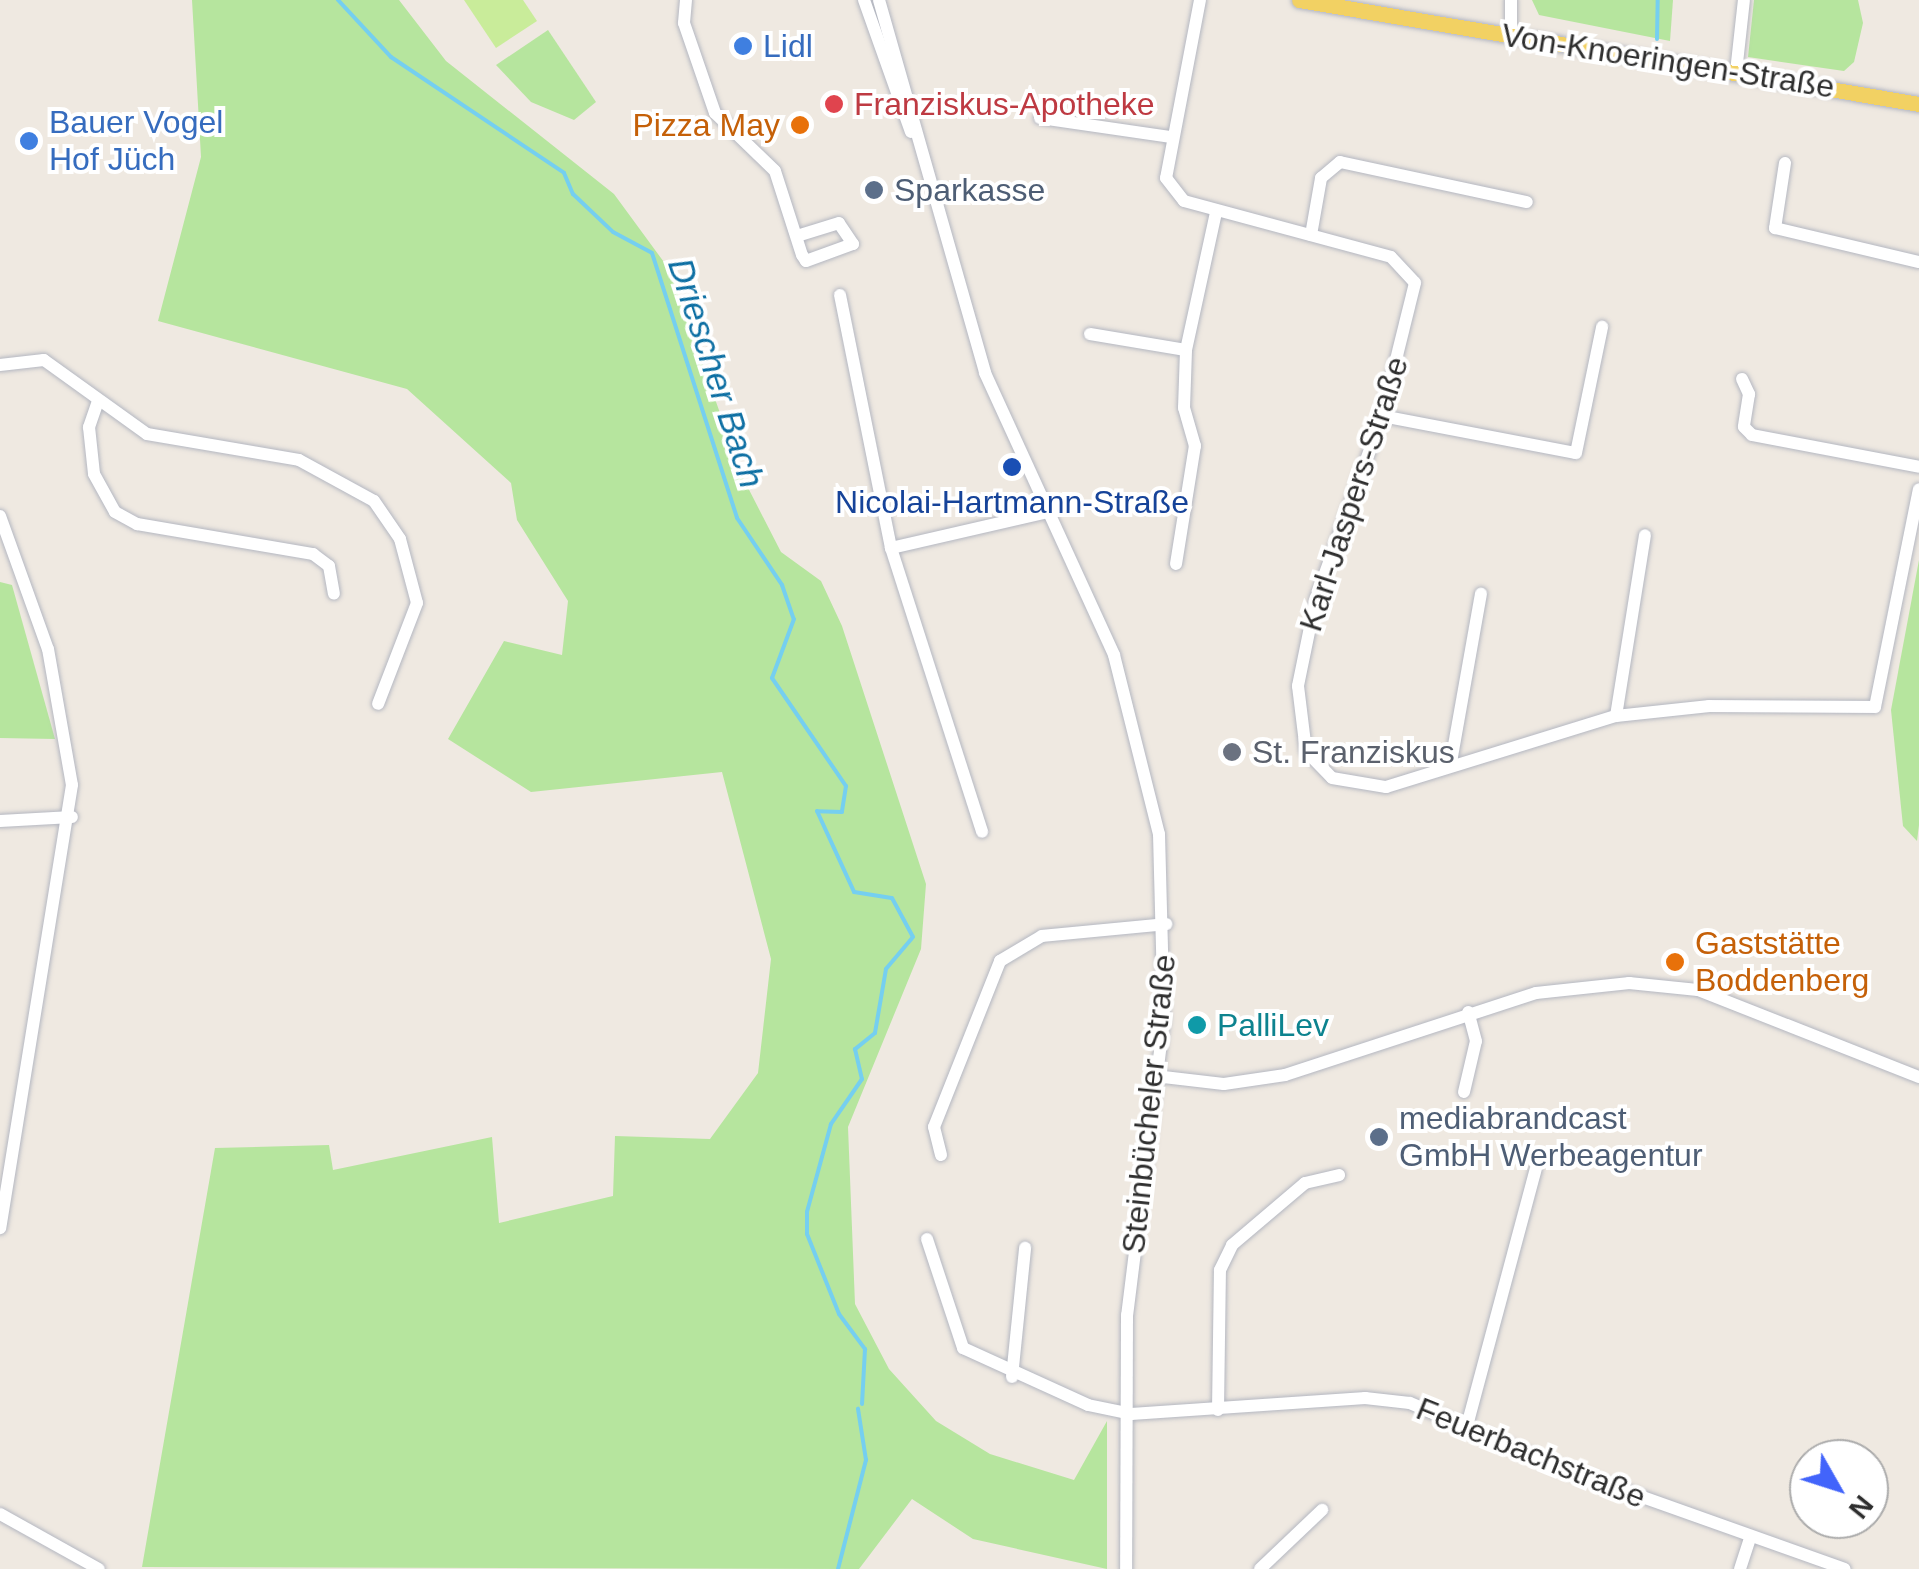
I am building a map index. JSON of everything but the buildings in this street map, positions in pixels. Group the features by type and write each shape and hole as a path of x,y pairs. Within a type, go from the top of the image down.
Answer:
{"main road":[{"name":"Von-Knoeringen-Straße","path":"1299,0 1919,104"}],"street":[{"path":"686,0 684,22 715,113 775,171 797,236"},
{"name":"Steinbücheler Straße","path":"864,0 916,143"},
{"name":"Steinbücheler Straße","path":"879,0 916,143 984,373 1114,654 1159,834 1166,924 1156,1076 1127,1316 1126,1569"},
{"name":"Steinbücheler Straße","path":"889,0 891,44"},
{"name":"Karl-Jaspers-Straße","path":"1200,0 1166,178 1184,200 1216,212 1392,257 1415,282 1382,416 1316,598 1298,724 1318,768 1356,786 1386,788 1450,762 1616,716 1874,707 1919,489"},
{"path":"1511,0 1511,36"},
{"path":"1736,72 1744,0"},
{"path":"1040,118 1171,136"},
{"path":"1311,235 1321,178 1340,162 1527,202"},
{"path":"1785,162 1775,228 1919,262"},
{"path":"1176,564 1195,446 1184,408 1186,350 1216,212"},
{"path":"840,295 891,548 982,832"},
{"path":"1382,416 1576,453 1602,328"},
{"path":"1090,334 1186,350"},
{"path":"0,364 44,360 98,402 162,440 315,465 374,502 400,539 416,604 378,704"},
{"path":"1742,379 1750,394 1744,427 1752,436 1919,466"},
{"path":"98,402 89,427 94,474 116,512 138,524 313,554 329,566 334,594"},
{"path":"891,548 1048,512"},
{"path":"0,516 48,649 70,742 72,817 0,1228"},
{"path":"1616,716 1644,535"},
{"path":"1450,762 1480,594"},
{"path":"0,822 72,817"},
{"path":"941,1155 934,1128 1000,961 1042,936 1166,924"},
{"path":"1156,1076 1224,1084 1285,1076 1468,1012 1590,984 1664,984 1721,997 1919,1077"},
{"path":"1464,1092 1476,1041 1468,1012"},
{"path":"1468,1422 1536,1169"},
{"path":"1218,1410 1220,1270 1232,1246 1305,1183 1339,1175"},
{"name":"Feuerbachstraße","path":"927,1239 963,1348 1012,1376 1126,1413 1385,1398 1468,1422 1560,1468 1750,1539 1845,1569"},
{"path":"1012,1376 1025,1248"},
{"path":"1260,1569 1322,1510"},
{"path":"0,1514 99,1569"},
{"path":"1740,1569 1750,1539"}],"green space":[{"path":"192,0 399,0 446,61 614,194 669,269 743,478 781,552 821,581 842,626 926,884 921,949 848,1127 855,1304 889,1369 936,1421 990,1454 1074,1480 1107,1421 1107,1569 973,1539 912,1499 859,1569 142,1567 215,1148 329,1145 333,1170 492,1137 499,1223 613,1196 615,1136 710,1139 758,1073 771,959 722,772 531,792 448,739 504,641 562,655 568,601 517,520 511,483 407,389 158,321 201,157"},
{"path":"464,0 523,0 537,21 496,48"},
{"path":"1532,0 1673,0 1670,41 1539,15"},
{"path":"1754,0 1858,0 1863,23 1854,62 1844,71 1748,57"},
{"path":"548,30 596,102 574,120 531,102 496,65"},
{"path":"1919,560 1917,841 1903,826 1891,710"},
{"path":"0,582 12,585 55,739 0,738"}],"waterway":[{"name":"Driescher Bach","path":"338,0 391,57 564,173 573,194 613,232 652,253 737,518 782,585 794,619 772,678 846,786 842,812 817,811 854,892 892,898 913,937 886,969 875,1033 855,1049 862,1079 831,1124 807,1212 807,1234 839,1314 865,1349 862,1404"},
{"path":"1657,39 1658,0"},
{"name":"Driescher Bach","path":"838,1569 866,1460 858,1409"}],"place":[{"name":"Lidl","path":"743,46"},
{"name":"Franziskus-Apotheke","path":"834,104"},
{"name":"Pizza May","path":"800,125"},
{"name":"Bauer Vogel Hof Jüch","path":"29,141"},
{"name":"Sparkasse","path":"874,190"},
{"name":"Nicolai-Hartmann-Straße","path":"1012,467"},
{"name":"St. Franziskus","path":"1232,752"},
{"name":"Gaststätte Boddenberg","path":"1675,962"},
{"name":"PalliLev","path":"1197,1025"},
{"name":"mediabrandcast GmbH Werbeagentur","path":"1379,1137"}]}
